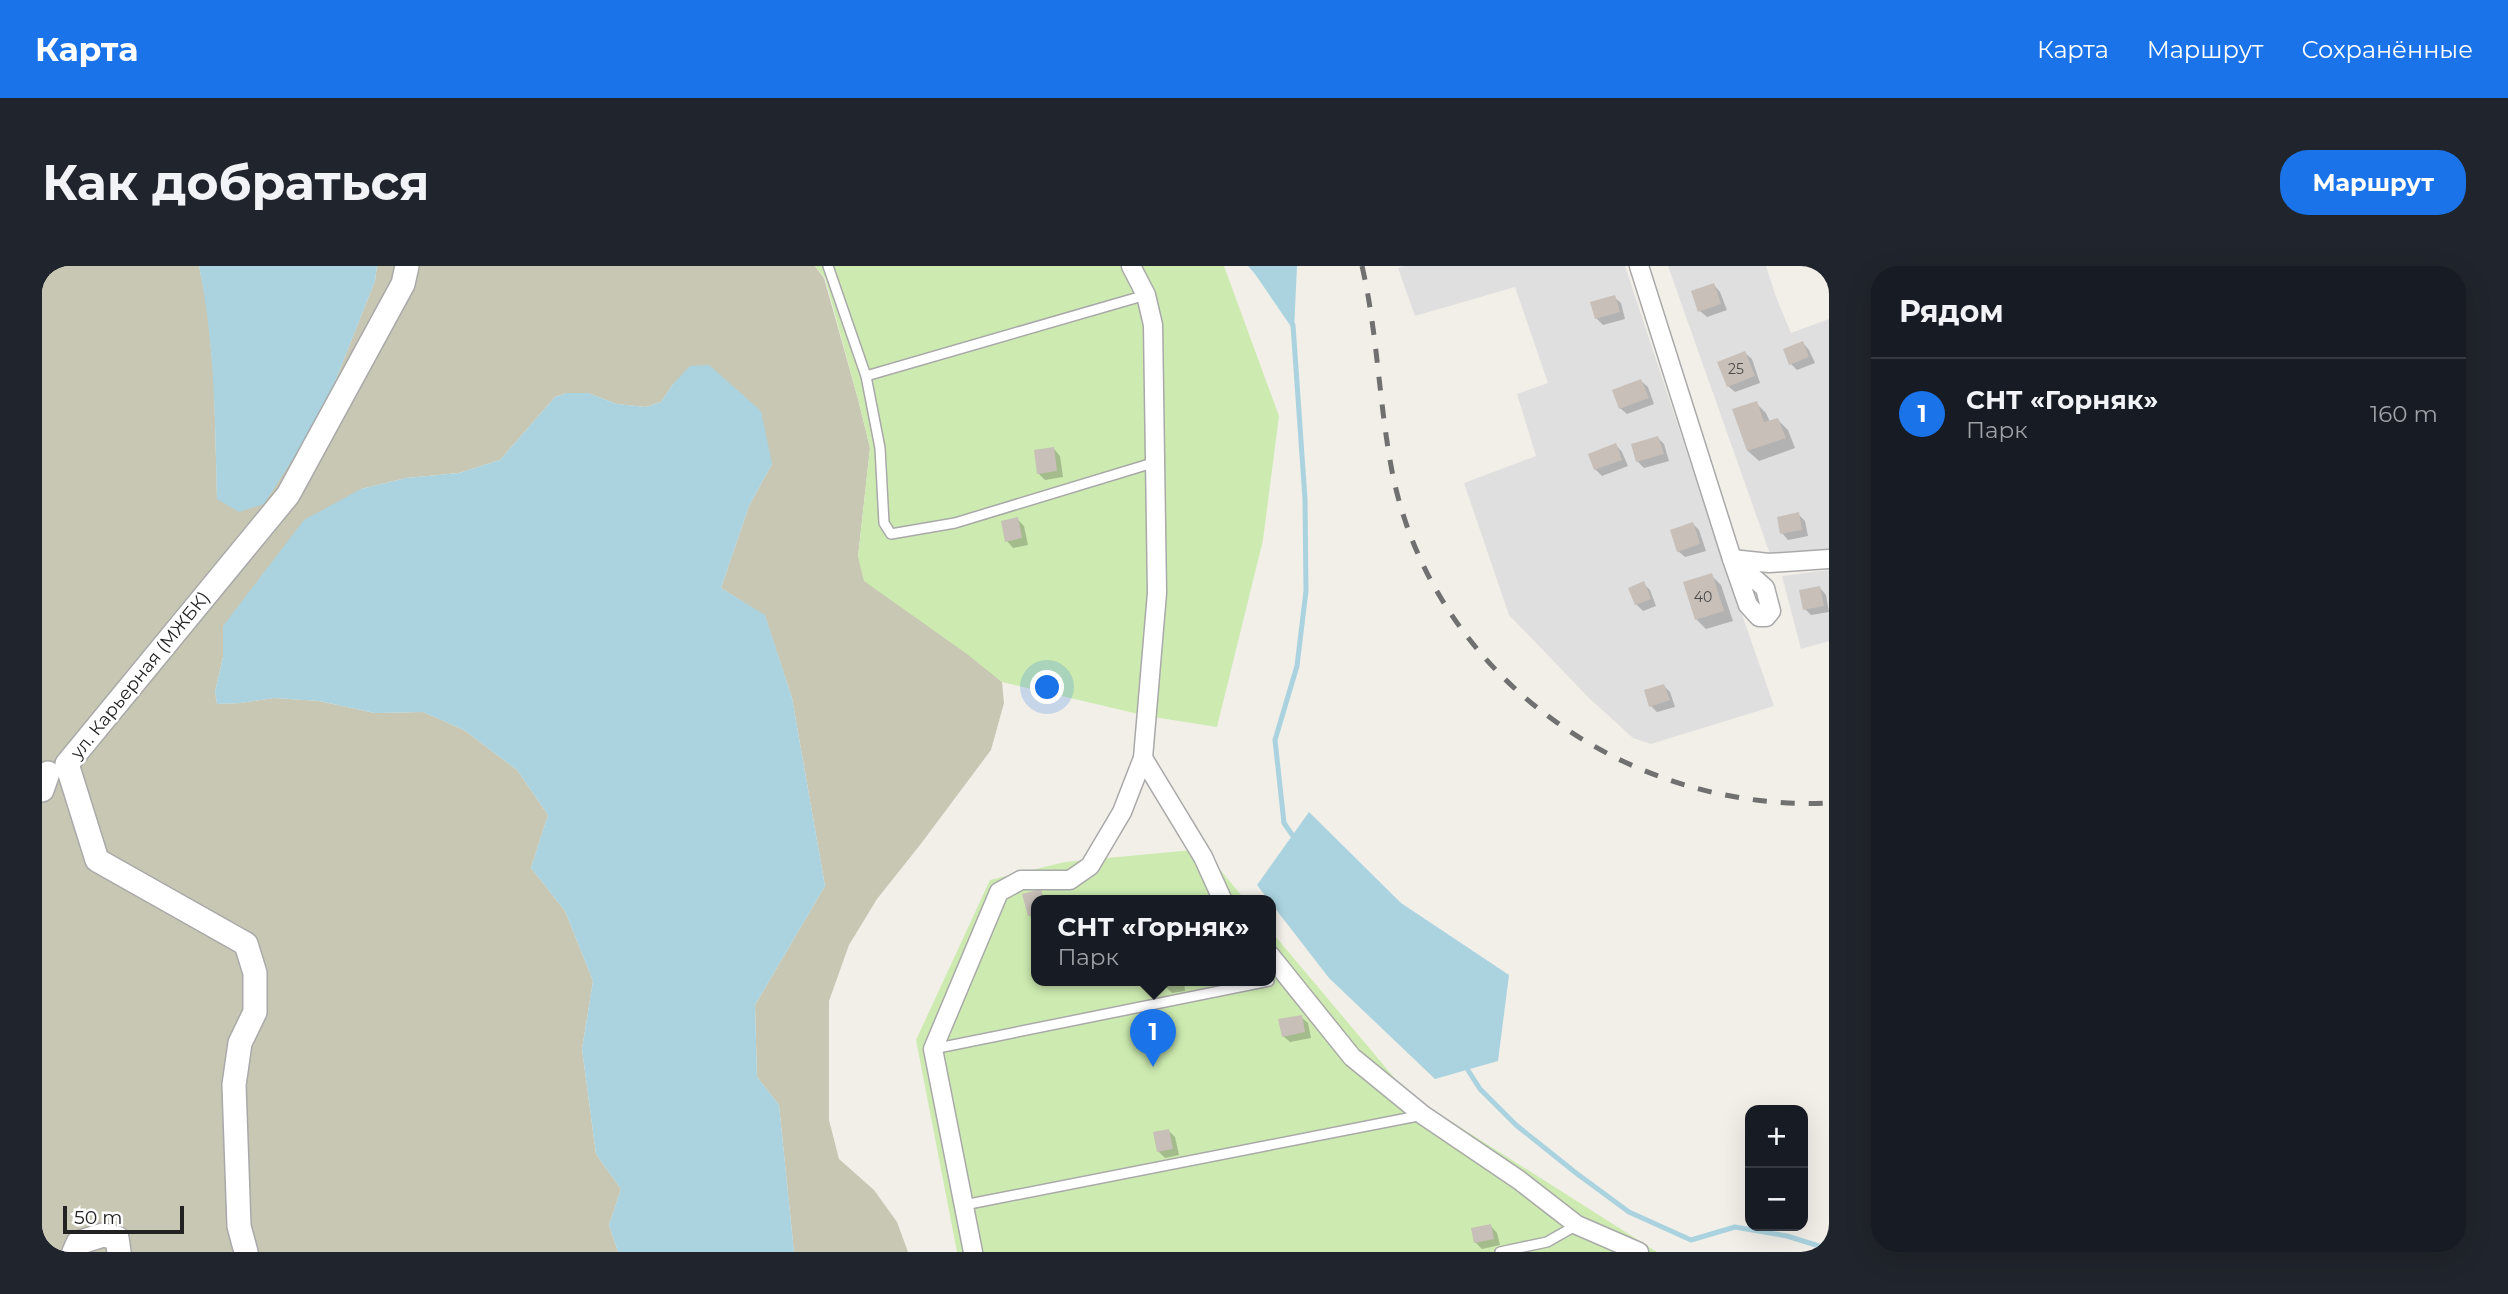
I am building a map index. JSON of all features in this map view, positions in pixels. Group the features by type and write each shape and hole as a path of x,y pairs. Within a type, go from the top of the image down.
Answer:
{"street":[{"name":"ул. Карьерная (МЖБК)","path":"246,1252 239,1226 234,1085 240,1043 255,1012 255,974 246,944 97,860 67,764 288,495 403,284 407,266"},
{"path":"973,1252 933,1049 999,892 1021,880 1070,880 1090,866 1122,812 1143,758 1157,593 1153,325 1146,295 1131,266"},
{"path":"1639,266 1732,559 1769,563 1829,559"},
{"path":"1143,758 1203,857 1220,895"},
{"path":"1276,962 1352,1057 1423,1115 1519,1180 1577,1225 1639,1252"},
{"path":"74,1252 78,1243 103,1235 117,1238 119,1252"}],"lane":[{"path":"828,266 866,376 880,448 884,523 891,534 955,523 1156,462"},
{"path":"866,376 1146,295"},
{"path":"1276,980 1289,977"},
{"path":"933,1049 1245,986"},
{"path":"962,1206 1423,1115"},
{"path":"1500,1252 1547,1242 1577,1225"}],"shaded area":[{"path":"42,266 199,266 207,304 214,382 217,499 323,412 375,281 377,266 815,266 824,278 870,448 858,557 1002,682 1004,703 991,750 877,899 849,945 829,1001 829,1120 839,1159 874,1190 897,1222 908,1252 794,1252 779,1105 757,1077 755,1005 825,886 792,698 765,616 721,588 749,506 772,464 673,384 661,402 646,407 617,404 588,393 566,393 555,397 500,460 459,473 406,478 361,489 223,626 223,657 215,692 217,704 274,698 319,701 375,713 423,712 464,730 517,770 548,815 531,868 565,911 593,981 582,1049 596,1154 621,1189 609,1225 618,1252 42,1252"},
{"path":"1625,266 1774,706 1651,744 1633,738 1589,698 1509,615 1464,483 1536,456 1517,394 1548,383 1515,287 1415,316 1398,268"},
{"path":"1668,266 1766,266 1791,333 1829,319 1829,550 1770,554"},
{"path":"1829,570 1829,641 1801,649 1782,576"}],"green space":[{"path":"815,266 1224,266 1279,416 1263,540 1217,727 1147,716 1002,682 864,581 858,557 870,448 825,278"},
{"path":"1203,849 1241,895 1031,895 1031,986 1276,986 1276,937 1408,1094 1657,1252 957,1252 916,1040 990,880 1065,862"}],"water":[{"path":"199,266 377,266 375,281 323,412 264,504 239,512 217,499 211,353"},
{"path":"1248,266 1297,266 1294,331 1255,274"},
{"path":"709,365 761,411 772,464 749,506 721,588 765,615 792,698 825,886 755,1005 757,1077 779,1105 794,1252 618,1252 609,1225 621,1189 596,1154 582,1049 593,981 565,911 531,868 548,815 517,770 464,730 423,712 375,713 319,701 274,698 217,704 215,692 223,657 223,626 304,520 361,489 406,478 459,473 500,460 555,397 566,393 588,393 617,404 646,407 661,402 690,366"},
{"path":"1309,812 1401,903 1509,975 1498,1061 1435,1079 1329,978 1276,910 1276,895 1265,895 1257,885"}],"building":[{"path":"1714,283 1721,304 1698,312 1691,291"},
{"path":"1615,295 1620,312 1595,319 1590,302"},
{"path":"1803,341 1809,357 1789,365 1783,349"},
{"path":"1745,351 1755,376 1727,387 1717,362"},
{"path":"1641,379 1649,398 1619,409 1612,390"},
{"path":"1757,401 1764,422 1778,418 1786,438 1747,451 1732,409"},
{"path":"1658,436 1664,454 1636,462 1631,444"},
{"path":"1616,443 1622,460 1594,470 1588,454"},
{"path":"1054,447 1057,471 1037,474 1034,450"},
{"path":"1799,512 1802,530 1780,534 1777,517"},
{"path":"1018,517 1022,538 1005,542 1001,521"},
{"path":"1693,522 1700,544 1677,552 1670,530"},
{"path":"1712,573 1724,611 1695,620 1683,582"},
{"path":"1644,581 1651,599 1635,605 1628,588"},
{"path":"1820,586 1824,606 1803,610 1799,590"},
{"path":"1664,684 1670,700 1649,707 1644,690"},
{"path":"1041,889 1042,895 1031,895 1031,915 1028,916 1022,894"},
{"path":"1302,1015 1305,1032 1282,1037 1278,1019"},
{"path":"1169,1129 1173,1149 1157,1152 1153,1132"},
{"path":"1491,1224 1494,1239 1474,1243 1471,1228"}],"waterway":[{"path":"1293,325 1305,499 1306,591 1297,666 1275,740 1284,823 1295,839"},
{"path":"1464,1064 1480,1089 1516,1125 1629,1212 1691,1240 1735,1227 1787,1236 1829,1249"}],"railway":[{"path":"1362,266 1372,318 1393,476 1416,548 1450,613 1496,670 1551,718 1613,756 1682,784 1754,800 1829,803"}],"place":[{"name":"СНТ «Горняк»","path":"1153,1067"}]}
